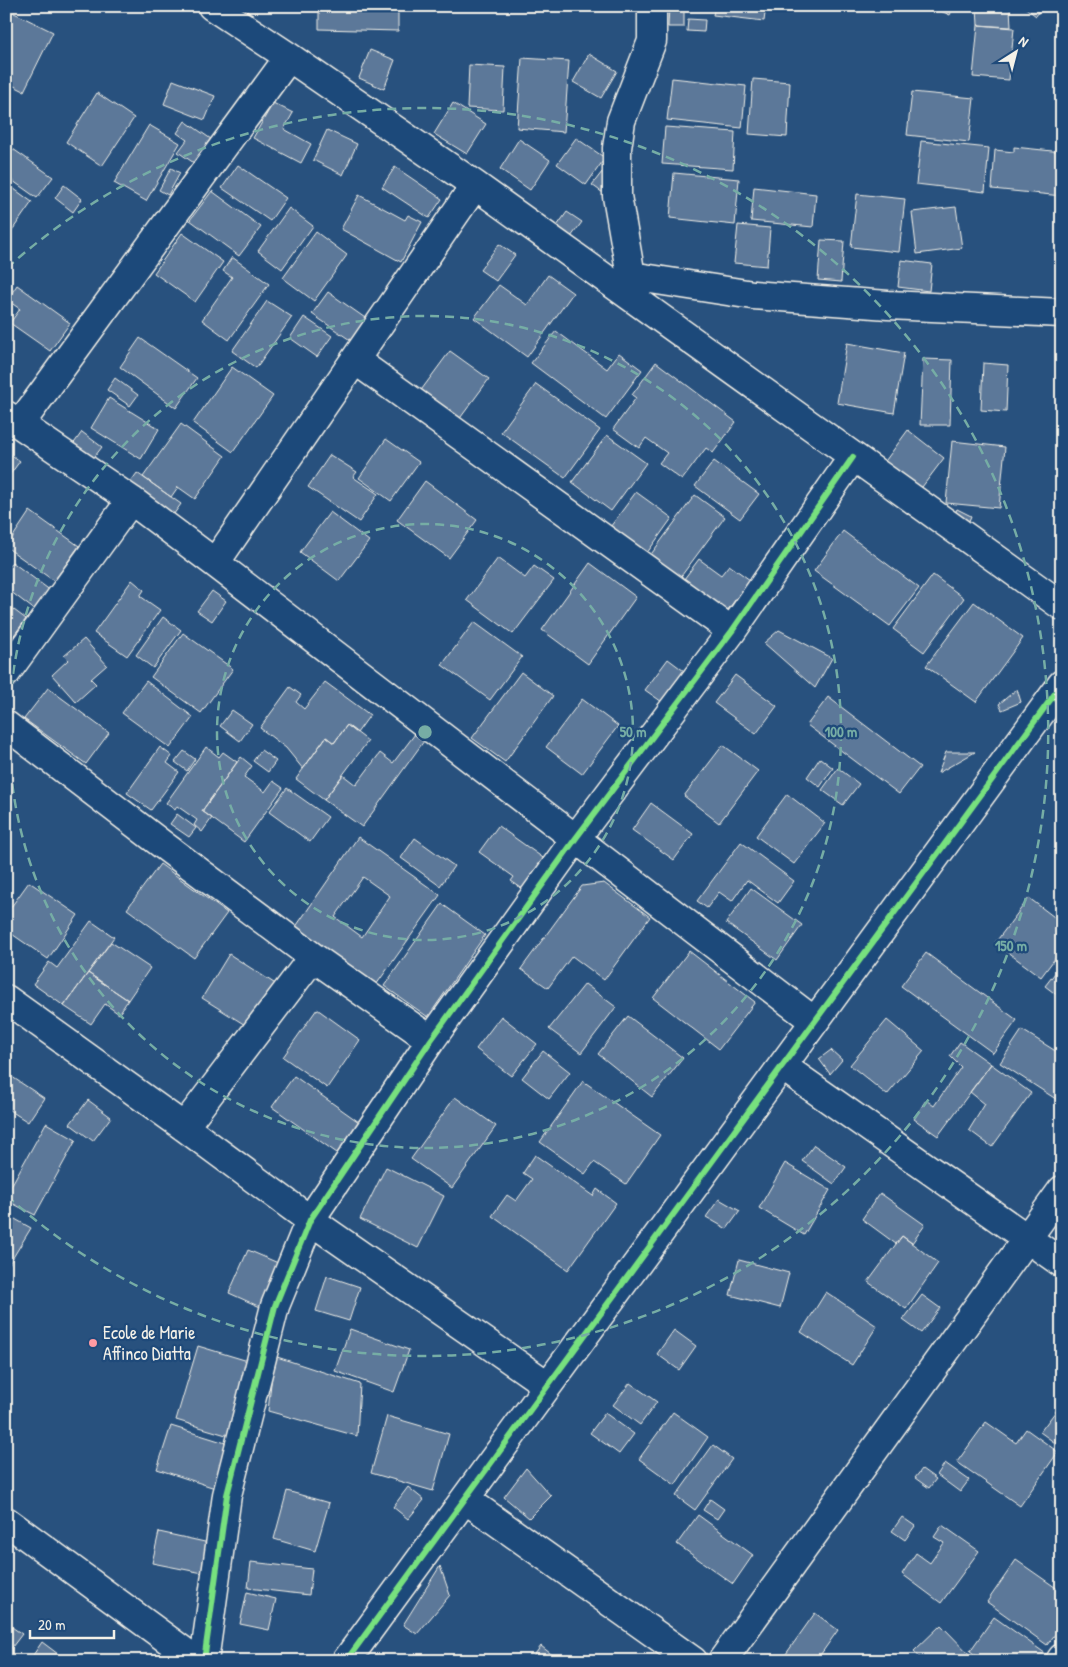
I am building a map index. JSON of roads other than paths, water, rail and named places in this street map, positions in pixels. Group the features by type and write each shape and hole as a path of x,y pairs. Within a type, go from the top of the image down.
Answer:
{"street":[{"path":"212,6 475,185 630,286 853,457 1062,606"},
{"path":"630,286 617,196 617,148 621,121 652,41 652,6"},
{"path":"289,57 13,420 131,500 215,563 814,1021"},
{"path":"215,563 475,185"},
{"path":"630,286 888,305 1062,313"},
{"path":"355,360 732,631"},
{"path":"204,1661 228,1495 275,1306 310,1220 432,1040 576,838 732,631 853,457"},
{"path":"6,673 131,500"},
{"path":"346,1661 1062,684"},
{"path":"6,725 313,957 432,1040"},
{"path":"184,1127 313,957"},
{"path":"6,1000 310,1220 547,1385"},
{"path":"782,1066 1062,1263"},
{"path":"722,1661 1062,1190"},
{"path":"465,1499 693,1661"},
{"path":"6,1521 197,1661"}],"place":[{"name":"Ecole de Marie Affinco Diatta","path":"93,1343"}]}
